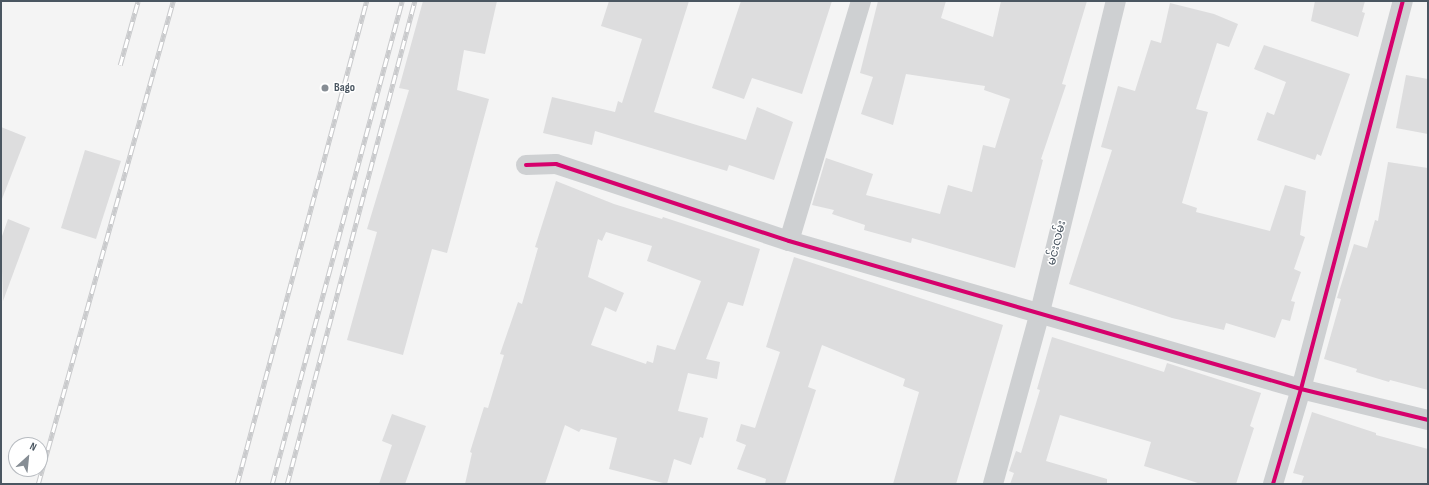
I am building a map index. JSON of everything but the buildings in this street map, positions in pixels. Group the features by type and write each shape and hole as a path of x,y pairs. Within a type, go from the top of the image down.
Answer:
{"street":[{"path":"789,241 861,1"},
{"name":"မင်းလမ်း","path":"993,484 1040,312 1116,1"},
{"path":"1273,484 1301,389 1403,1"},
{"path":"526,164 556,164 789,241 1040,312 1301,389 1428,420"}],"railway":[{"path":"120,65 138,1"},
{"path":"38,484 173,1"},
{"path":"237,484 366,1"},
{"path":"272,484 402,1"},
{"path":"287,484 415,1"}],"cycle path":[{"path":"1273,484 1301,389 1403,1"},
{"path":"526,165 556,164 789,241 1301,389 1428,420"}],"place":[{"name":"Bago","path":"325,88"}]}
